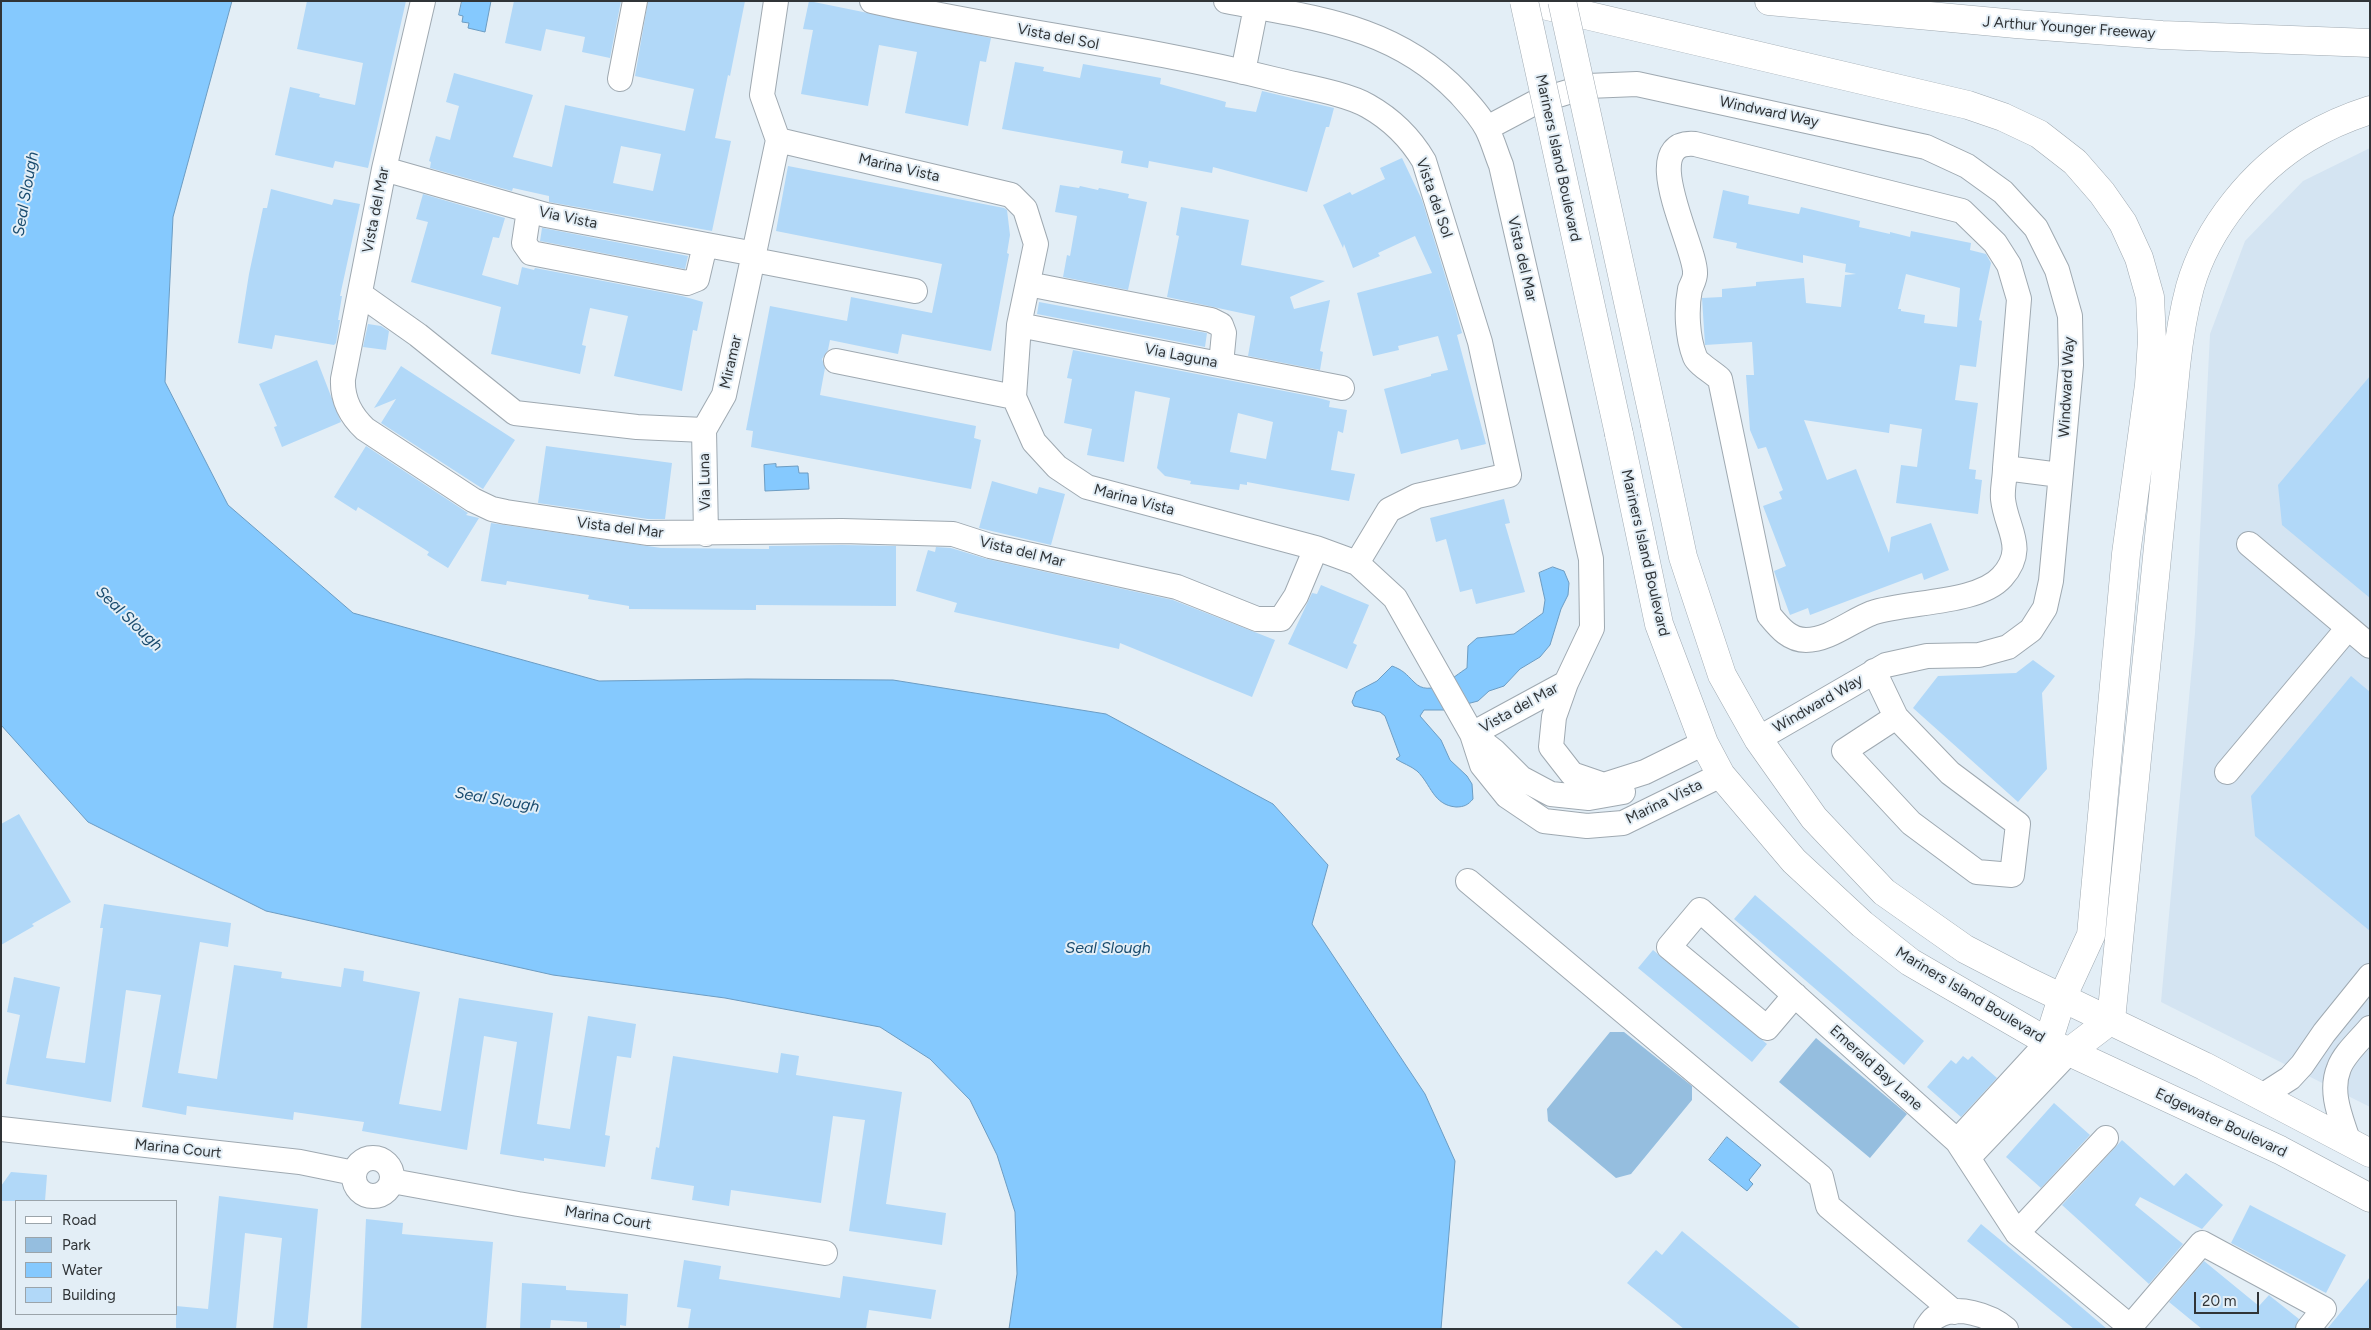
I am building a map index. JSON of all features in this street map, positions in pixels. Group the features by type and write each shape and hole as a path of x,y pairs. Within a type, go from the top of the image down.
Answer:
{"main road":[{"name":"Mariners Island Boulevard","path":"1525,1 1619,434 1658,624 1704,743 1721,775 1794,861 1862,924 1910,962 2059,1047"},
{"path":"1525,1 1968,105 2003,117 2039,134 2075,162 2102,193 2123,223 2139,258 2150,297 2152,340 2149,384 2126,554 2091,935 2062,998 2059,1047"},
{"path":"1562,1 1683,557 1722,675 1758,740 1814,818 1884,892 1965,948 2359,1146"},
{"name":"J Arthur Younger Freeway","path":"1769,1 1890,14 2162,35 2370,43"},
{"path":"2111,1020 2176,366 2181,324 2190,286 2205,250 2224,217 2247,189 2276,162 2307,138 2344,119 2370,110"},
{"path":"2059,1047 2111,1020"},
{"name":"Edgewater Boulevard","path":"2059,1047 2280,1150 2370,1198"}],"street":[{"name":"Vista del Mar","path":"423,1 384,169 343,379 342,394 354,420 365,430 473,500 492,509 647,533 706,534 842,530 954,534 990,546 1177,587 1257,619 1280,619 1296,596 1316,548"},
{"path":"620,79 636,1"},
{"path":"776,1 762,95 778,140"},
{"name":"Vista del Sol","path":"872,1 910,5 1243,72 1339,96 1367,105 1397,128 1414,145 1424,161 1480,342 1509,475 1417,496 1389,510 1357,563"},
{"name":"Vista del Mar","path":"1226,1 1345,25 1378,36 1443,77 1475,110 1487,128 1501,165 1591,559 1592,628 1566,683 1554,717 1551,747 1572,774 1604,785 1644,772 1704,743"},
{"path":"1243,72 1256,7"},
{"name":"Windward Way","path":"1487,128 1538,101 1588,86 1637,84 1926,147 1967,166 2003,192 2036,228 2057,270 2070,316 2071,355 2050,581 2045,608 2031,630 2008,647 1978,655 1927,656 1886,665 1758,740"},
{"name":"Miramar","path":"704,430 724,395 778,140"},
{"name":"Marina Vista","path":"778,140 1011,195 1025,209 1036,244 1019,325 1014,396 1034,442 1057,467 1087,487 1316,548 1357,563 1395,598 1466,725 1482,765 1506,796 1544,821 1588,826 1623,823 1721,775"},
{"path":"1682,143 1695,144 1962,211 1977,224 1995,243 2009,266 2019,299 2005,468 2003,498 2016,542 2012,561 2002,577 1985,591 1873,613 1825,636 1805,640 1782,631 1769,616 1720,379 1696,359 1690,340 1688,317 1690,290 1695,274 1668,177 1670,159 1676,147 1682,143"},
{"name":"Via Vista","path":"384,169 529,210 705,245 915,291"},
{"path":"529,210 524,242 531,253 688,283 696,279 705,245"},
{"path":"1028,284 1210,320 1221,325 1224,333 1221,364"},
{"path":"360,294 418,335 514,413 637,427 704,430"},
{"name":"Via Laguna","path":"1019,325 1342,388"},
{"path":"836,362 1014,396"},
{"name":"Via Luna","path":"704,430 706,534"},
{"path":"2005,468 2060,475"},
{"path":"2249,544 2370,646"},
{"path":"2228,772 2348,628"},
{"path":"1874,671 1896,717 1950,773 2018,824 2012,875 1977,872 1910,823 1844,751 1896,717"},
{"name":"Vista del Mar","path":"1466,725 1566,683"},
{"name":"Marina Vista","path":"1466,725 1521,778 1551,794 1589,798 1622,794 1644,772"},
{"path":"1468,881 1821,1177 1828,1206 1954,1312"},
{"name":"Emerald Bay Lane","path":"1796,996 1767,1028 1669,947 1700,910 1796,996 1962,1150 2018,1233 2131,1328 2202,1243 2324,1309 2308,1329"},
{"path":"2262,1096 2290,1078 2302,1066 2324,1033 2370,976"},
{"path":"2359,1146 2336,1099 2335,1083 2339,1067 2370,1028"},
{"path":"1962,1150 2059,1047"},
{"name":"Marina Court","path":"1,1129 300,1162 354,1173 360,1163 371,1158 382,1160 390,1169 392,1181 509,1202 825,1253"},
{"path":"2018,1233 2106,1138"},
{"path":"1926,1329 1936,1316 1963,1310 1997,1321 2006,1329"}],"shaded area":[{"path":"2370,148 2370,1107 2161,1002 2195,633 2210,334 2245,241 2303,181"}],"green space":[{"path":"1610,1032 1624,1032 1692,1086 1692,1100 1631,1174 1616,1178 1548,1121 1547,1109"},
{"path":"1816,1038 1907,1114 1870,1158 1779,1082"}],"water":[{"name":"Seal Slough","path":"1,1 232,1 173,217 165,382 228,505 353,613 599,681 893,680 1106,714 1273,804 1328,865 1312,924 1425,1094 1455,1161 1441,1329 1009,1329 1017,1274 1015,1212 997,1155 970,1100 930,1059 880,1027 725,998 553,975 266,911 88,822 1,725"},
{"path":"462,1 491,1 485,32 468,28 469,23 462,22 463,16 459,15"},
{"path":"776,464 776,467 798,466 799,473 808,473 809,489 765,491 764,465"},
{"path":"1553,567 1564,571 1569,583 1568,595 1561,609 1550,645 1540,657 1520,669 1504,686 1489,691 1478,701 1444,710 1424,710 1420,716 1441,740 1450,760 1467,776 1472,784 1473,799 1469,803 1461,807 1448,805 1437,798 1417,771 1396,759 1400,756 1385,716 1380,712 1354,706 1352,702 1356,692 1377,681 1392,666 1406,674 1420,687 1434,687 1448,681 1467,668 1468,646 1477,638 1514,634 1543,613 1545,600 1539,573"},
{"path":"1727,1137 1761,1165 1749,1180 1753,1184 1747,1191 1709,1160"}],"building":[{"path":"307,1 406,1 368,168 335,161 333,168 275,155 290,87 320,94 319,97 355,105 363,63 297,49"},
{"path":"514,1 621,1 610,58 582,52 585,37 546,29 541,51 505,43"},
{"path":"648,1 745,1 715,138 731,141 712,231 549,202 549,196 513,188 512,191 430,168 431,162 429,161 436,136 450,140 459,106 446,102 454,73 533,95 513,157 552,167 565,105 685,131 694,89 635,76","holes":["621,146 661,154 653,191 613,183"]},
{"path":"809,1 991,38 986,62 980,61 968,126 905,113 917,52 879,45 868,106 801,94 813,30 803,29"},
{"path":"1015,62 1044,67 1043,71 1080,78 1083,64 1161,78 1160,84 1226,102 1225,107 1256,112 1262,91 1334,108 1329,127 1326,127 1307,192 1213,167 1212,173 1149,161 1148,168 1121,163 1123,151 1002,129"},
{"path":"1402,158 1422,200 1456,311 1462,333 1457,335 1486,444 1461,450 1458,439 1401,454 1384,389 1448,370 1438,336 1398,346 1399,350 1373,356 1357,293 1432,273 1415,236 1378,253 1380,256 1353,268 1344,244 1343,248 1323,205 1350,192 1352,195 1385,179 1380,168"},
{"path":"788,166 1007,210 1010,235 1007,253 1009,254 991,351 902,334 898,354 830,340 828,350 822,359 825,368 820,395 976,426 974,438 981,440 971,489 751,447 753,431 746,430 770,306 847,321 851,297 932,313 942,264 776,231"},
{"path":"1060,185 1079,188 1080,186 1098,190 1099,188 1129,194 1128,198 1147,202 1128,290 1063,277 1067,255 1070,256 1077,216 1055,212"},
{"path":"271,189 332,205 334,199 360,204 340,296 342,296 338,320 340,320 334,345 275,335 272,349 238,343 249,274 263,208 267,208"},
{"path":"1723,190 1749,196 1748,204 1799,214 1801,207 1860,221 1859,227 1890,234 1890,232 1910,237 1911,231 1971,243 1970,250 1986,254 1991,263 1979,320 1982,321 1976,367 1960,365 1955,400 1978,403 1969,469 1976,470 1975,479 1982,480 1978,514 1896,503 1901,465 1917,467 1922,429 1890,424 1889,433 1804,420 1827,480 1856,469 1889,553 1891,537 1931,523 1949,570 1924,580 1922,573 1810,615 1808,608 1790,615 1774,571 1786,566 1763,506 1782,499 1779,492 1783,490 1766,447 1758,449 1750,430 1746,375 1754,375 1752,342 1705,345 1702,298 1722,297 1722,289 1756,286 1756,282 1804,278 1806,303 1841,307 1845,275 1856,274 1845,272 1846,264 1803,255 1803,263 1736,248 1737,243 1713,238","holes":["1906,274 1960,288 1957,327 1924,323 1925,315 1898,309"]},
{"path":"423,194 505,218 499,238 493,237 482,275 518,285 522,267 534,270 535,268 682,296 703,302 697,331 693,330 682,391 614,376 628,316 590,308 582,345 586,346 580,374 491,354 501,307 411,282 428,222 416,219"},
{"path":"1181,207 1249,220 1241,265 1325,281 1290,297 1294,309 1330,300 1320,351 1323,352 1320,370 1248,356 1255,316 1167,297 1179,236 1176,235"},
{"path":"542,228 688,256 685,269 540,241"},
{"path":"1039,302 1207,333 1205,347 1037,314"},
{"path":"368,324 381,326 389,331 386,350 363,347"},
{"path":"1073,350 1330,401 1329,407 1347,410 1343,433 1338,431 1331,470 1355,474 1349,501 1247,482 1247,485 1240,484 1239,490 1190,484 1191,481 1165,476 1157,468 1170,398 1135,391 1124,462 1087,455 1092,429 1064,423 1072,379 1067,378","holes":["1238,413 1273,422 1266,459 1230,452"]},
{"path":"317,360 341,422 282,447 274,427 277,426 259,384"},
{"path":"401,366 515,440 483,489 381,423 396,399 374,408"},
{"path":"2370,376 2370,598 2282,525 2278,485"},
{"path":"366,446 468,513 466,515 479,518 448,568 427,555 429,552 358,507 356,511 334,497"},
{"path":"546,446 672,463 665,519 648,519 538,503"},
{"path":"992,481 1037,494 1039,487 1065,494 1051,545 979,528"},
{"path":"1504,499 1510,523 1505,524 1525,592 1476,604 1472,589 1460,592 1446,539 1436,542 1430,518"},
{"path":"491,523 661,548 769,549 769,546 896,546 896,606 756,605 756,610 629,609 629,606 588,599 589,595 507,581 506,585 481,581"},
{"path":"936,547 951,548 987,559 1173,600 1275,640 1252,697 1120,643 1119,649 954,612 957,603 916,591 928,550 935,552"},
{"path":"1321,585 1369,605 1353,643 1357,645 1347,669 1288,644 1312,593 1317,594"},
{"path":"2033,660 2055,676 2042,693 2047,769 2018,802 1913,708 1938,676 2016,673"},
{"path":"2351,676 2370,692 2370,931 2255,836 2251,796"},
{"path":"19,814 71,902 32,924 34,926 1,945 1,824"},
{"path":"1755,895 1924,1041 1904,1065 1734,919"},
{"path":"104,904 231,923 228,947 200,942 178,1073 217,1079 234,965 282,972 281,978 341,987 344,968 364,971 363,981 420,992 399,1104 441,1111 459,998 553,1013 537,1124 570,1129 588,1016 636,1024 631,1058 617,1056 605,1135 610,1136 605,1167 544,1158 544,1161 500,1154 517,1042 484,1036 467,1150 362,1131 364,1122 294,1112 293,1120 187,1106 186,1115 142,1107 161,995 126,990 111,1102 6,1084 20,1015 7,1012 14,977 60,987 46,1058 85,1063 103,928 100,928"},
{"path":"1653,950 1767,1044 1752,1062 1638,968"},
{"path":"781,1053 799,1056 796,1075 902,1092 886,1204 946,1213 942,1245 849,1231 865,1120 833,1116 821,1203 731,1190 729,1206 692,1200 694,1186 651,1179 656,1147 659,1148 673,1056 778,1073"},
{"path":"1963,1056 1968,1060 1972,1056 1997,1078 1961,1117 1927,1087 1951,1060 1956,1064"},
{"path":"2054,1103 2090,1135 2041,1188 2006,1157"},
{"path":"2122,1140 2174,1186 2186,1173 2223,1205 2202,1229 2140,1197 2135,1205 2183,1244 2149,1284 2062,1205"},
{"path":"11,1172 47,1175 45,1200 1,1201 1,1186"},
{"path":"219,1196 318,1209 307,1329 273,1329 282,1238 245,1233 236,1329 176,1329 178,1306 208,1309"},
{"path":"2250,1205 2346,1255 2326,1293 2231,1243"},
{"path":"366,1219 403,1223 402,1234 493,1242 486,1329 361,1329"},
{"path":"1981,1224 2107,1329 2074,1329 1967,1241"},
{"path":"1682,1231 1801,1329 1684,1329 1627,1283 1656,1250 1662,1255"},
{"path":"684,1260 721,1266 719,1279 840,1298 843,1276 936,1290 931,1319 869,1310 866,1329 688,1329 691,1309 677,1307"},
{"path":"2204,1261 2259,1306 2269,1295 2299,1319 2295,1329 2202,1329 2169,1302"},
{"path":"2370,1277 2370,1329 2327,1329 2354,1296"},
{"path":"522,1283 566,1286 566,1290 628,1294 626,1326 620,1325 620,1329 587,1329 587,1322 551,1320 550,1329 520,1329"}]}
